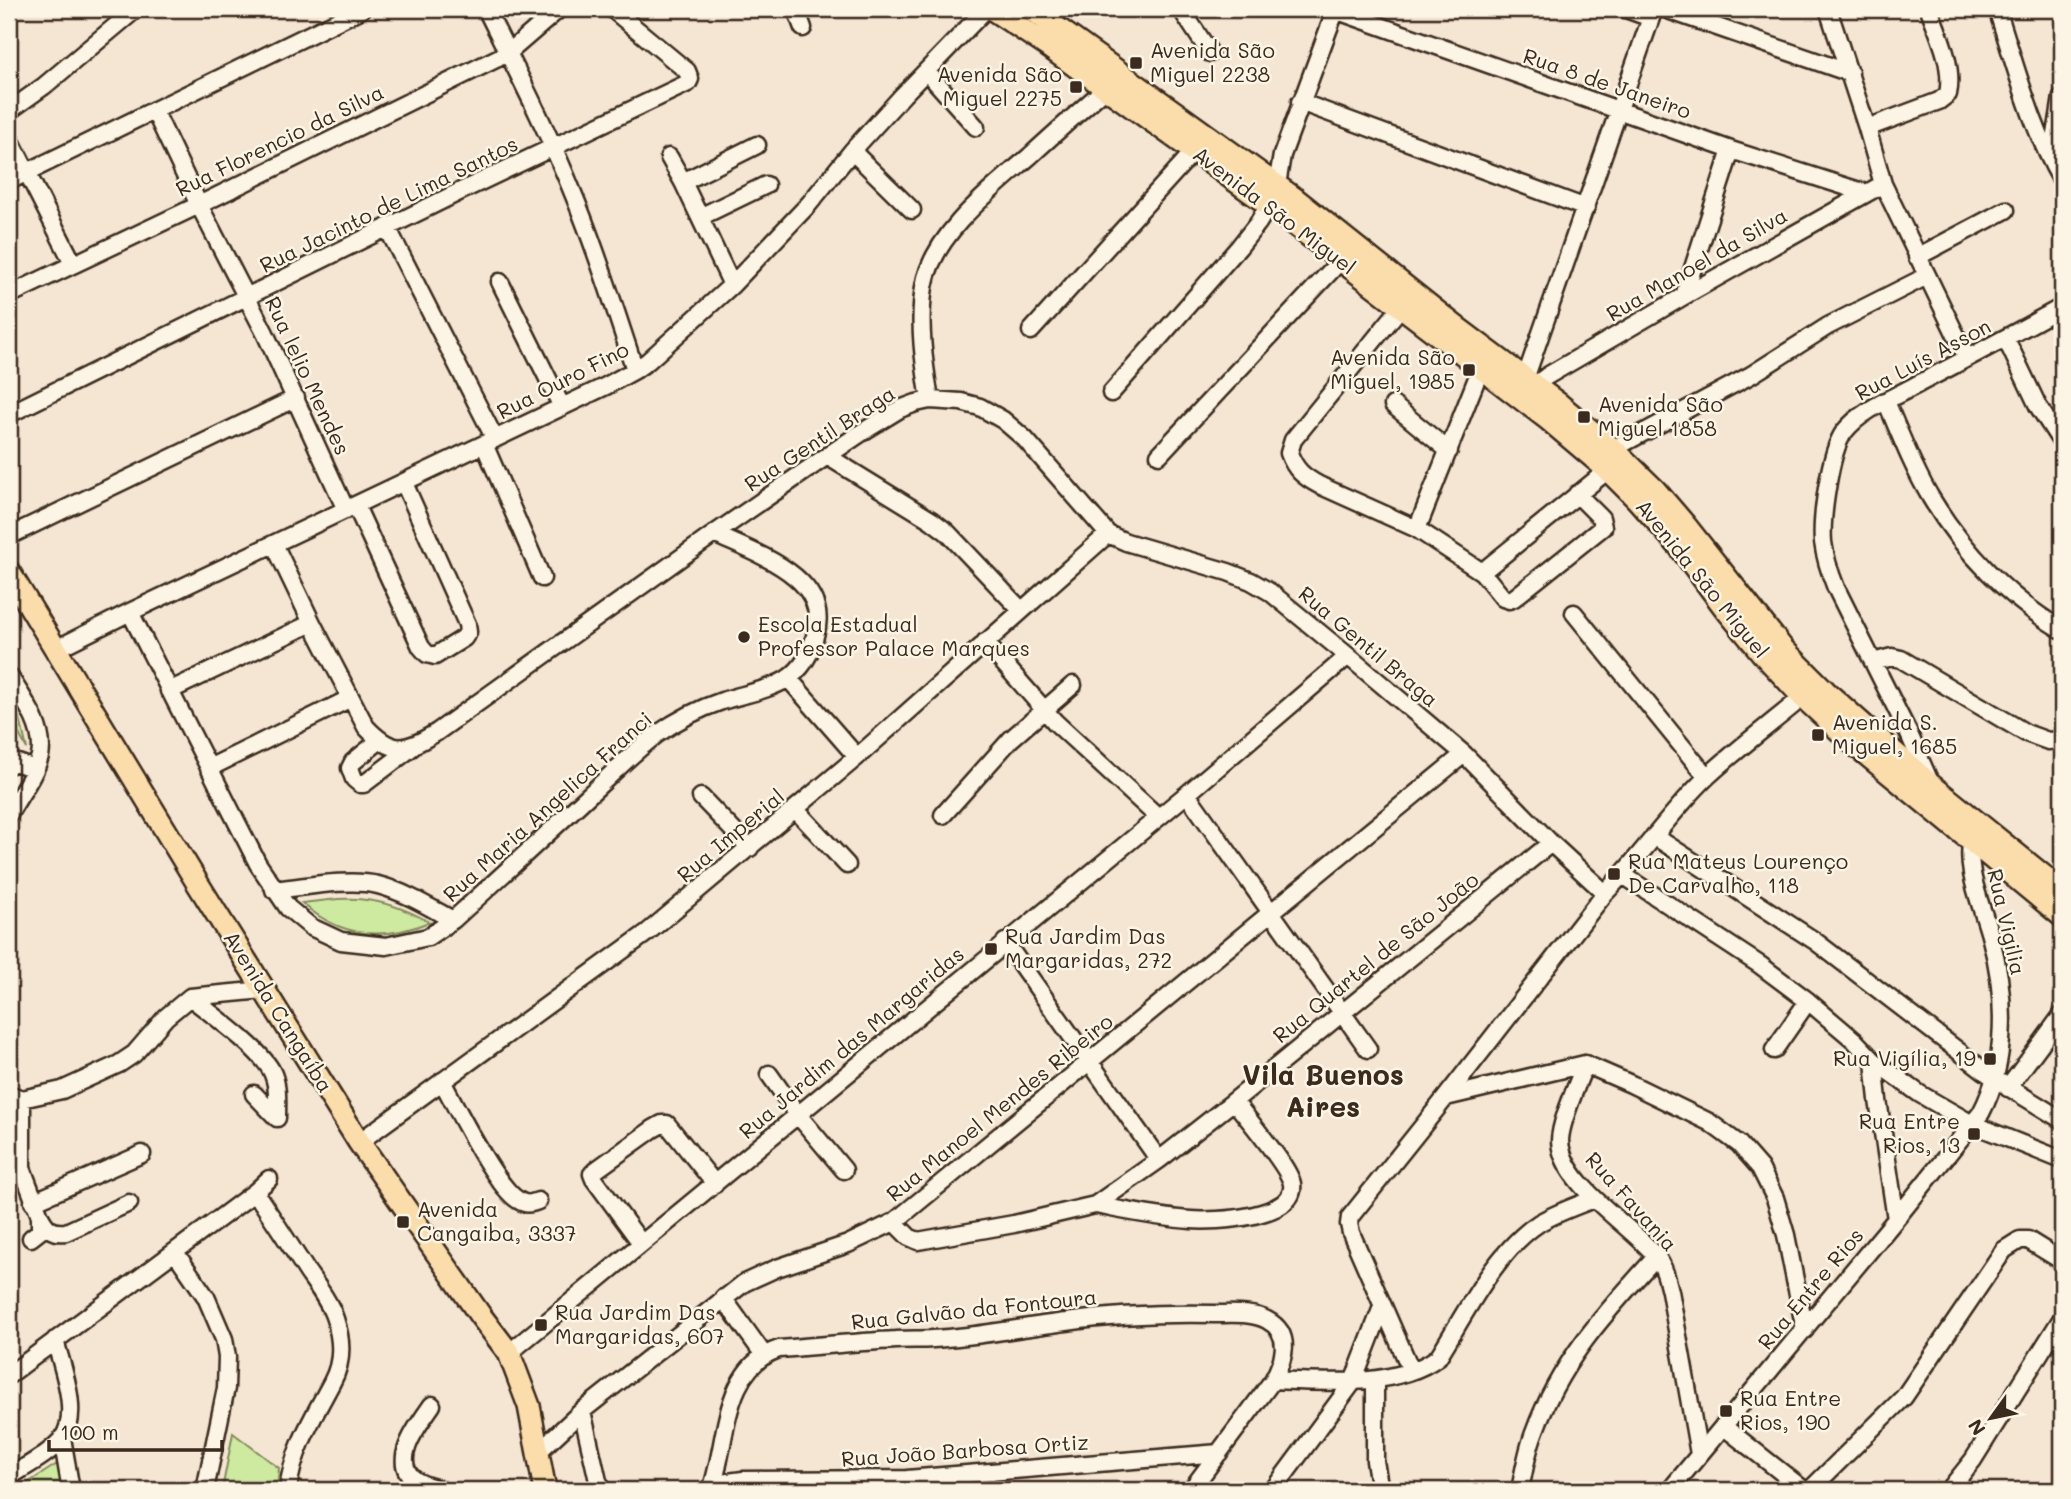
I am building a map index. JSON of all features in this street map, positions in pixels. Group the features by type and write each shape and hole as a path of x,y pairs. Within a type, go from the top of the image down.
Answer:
{"main road":[{"name":"Avenida São Miguel","path":"992,9 1194,151 1273,195 1341,260 1401,307 1549,420 1655,490 1783,649 1834,700 1931,785 1974,832 2062,916"},
{"name":"Avenida São Miguel","path":"1031,9 1273,195 1530,382 1610,459 1636,498 1679,546 1725,608 1803,697 1855,745 1974,832 2060,886"},
{"name":"Avenida Cangaíba","path":"9,572 198,884 359,1142 509,1353 529,1406 545,1490"}],"street":[{"path":"9,111 44,86 136,9"},
{"path":"9,181 362,9"},
{"path":"486,9 575,197 635,370"},
{"name":"Rua Florencio da Silva","path":"9,295 508,53 559,9"},
{"name":"Rua Jacinto de Lima Santos","path":"9,414 690,81 687,71 611,9"},
{"path":"796,9 803,28"},
{"name":"Rua Ouro Fino","path":"56,649 635,370 732,285 809,204 852,150 986,9"},
{"path":"1181,9 1210,53"},
{"path":"1111,393 1258,223 1273,195 1282,155 1336,9"},
{"name":"Rua 8 de Janeiro","path":"1336,9 1731,150 1866,194"},
{"path":"1626,9 1657,12 1850,73"},
{"path":"1828,9 1883,184 1967,358"},
{"path":"1867,128 1939,101 1948,94 1949,69 1929,9"},
{"path":"1997,9 2031,115 2062,181"},
{"path":"1530,382 1618,110 1657,12"},
{"path":"926,71 976,127"},
{"path":"930,400 922,309 929,268 940,248 970,210 1106,88"},
{"path":"2052,163 2062,97"},
{"path":"1300,103 1586,208"},
{"name":"Rua lelio Mendes","path":"154,110 421,647 427,654 435,656 464,638 468,632 467,624 404,483"},
{"path":"9,137 74,263"},
{"path":"683,182 757,145"},
{"path":"852,150 912,210"},
{"path":"1684,296 1731,150"},
{"path":"1031,331 1194,151"},
{"path":"669,157 732,285"},
{"name":"Rua Manoel da Silva","path":"1530,382 1547,376 1883,184"},
{"path":"700,217 766,185"},
{"path":"1917,257 2006,210"},
{"path":"387,227 490,442 542,578"},
{"path":"1159,455 1341,260"},
{"path":"1482,572 1577,494 1610,459 1828,326 1927,276"},
{"path":"500,282 562,407"},
{"path":"1401,307 1289,447 1297,470 1305,477 1417,529 1482,572 1503,598 1511,600 1603,527 1601,518 1577,494"},
{"name":"Rua Luís Asson","path":"1931,785 1827,564 1823,540 1824,514 1837,444 1845,431 1859,418 1886,401 2062,307"},
{"path":"2006,339 2038,406 2062,443"},
{"path":"1417,529 1482,368"},
{"path":"9,536 296,398"},
{"name":"Rua Gentil Braga","path":"379,741 353,762 350,768 354,779 360,784 827,456 900,410 930,400 961,402 979,407 1003,420 1025,439 1108,534 1251,581 1270,592 1464,754 1605,893"},
{"path":"1886,401 1931,497 1959,540 1987,571 2022,602 2062,630"},
{"path":"1393,405 1449,451"},
{"path":"827,456 947,532 1021,610"},
{"name":"Rua Maria Angelica Franci","path":"274,890 288,908 311,927 341,942 386,946 428,936 453,920 654,737 675,722 701,709 788,678 801,666 811,650 818,628 816,611 808,592 797,578 783,567 714,534"},
{"name":"Rua Imperial","path":"359,1142 648,932 796,810 1108,534"},
{"path":"274,544 366,727 379,741 402,748 414,746"},
{"path":"130,612 258,864 274,890 336,884 377,884 419,901 453,920"},
{"path":"1574,613 1707,777"},
{"path":"169,691 312,623"},
{"path":"985,642 1045,710 1158,817"},
{"name":"Rua Jardim das Margaridas","path":"509,1353 1187,794 1348,656"},
{"path":"1873,662 1892,657 1901,659 2026,733 2048,741 2062,740"},
{"path":"9,676 36,723 40,740 40,755 35,769 9,814"},
{"path":"788,678 857,757"},
{"path":"943,815 1012,739 1073,685"},
{"path":"1411,1370 1351,1233 1350,1217 1605,893 1654,836 1707,777 1803,697"},
{"path":"209,768 351,698"},
{"name":"Rua Manoel Mendes Ribeiro","path":"538,1452 582,1411 723,1298 757,1276 848,1244 894,1222 1464,754"},
{"path":"11,758 35,769"},
{"path":"1187,794 1368,1049"},
{"path":"701,797 750,848"},
{"path":"796,810 847,864"},
{"name":"Rua Vigilia","path":"1974,832 1970,859 1999,974 2001,1006 1998,1087 1977,1119"},
{"path":"1654,836 1815,941 1998,1087 2062,1120"},
{"name":"Rua Quartel de São João","path":"894,1222 909,1237 918,1241 1027,1222 1095,1205 1159,1160 1234,1101 1552,843"},
{"path":"1627,870 1808,1001 1874,1061 1920,1094 2062,1160"},
{"path":"1005,942 1159,1160"},
{"path":"130,1203 60,1233 48,1228 26,1181 15,1097 62,1090 119,1064 134,1054 166,1017 190,997 264,990"},
{"path":"190,997 242,1040 271,1069 277,1090 277,1118 254,1094"},
{"path":"1774,1050 1808,1001"},
{"path":"1998,1087 2062,1015"},
{"path":"1874,1061 1896,1219"},
{"path":"1446,1097 1585,1064 1709,1122 1739,1144 1760,1168 1775,1198 1786,1235 1804,1330"},
{"name":"Rua Favania","path":"1585,1064 1561,1131 1560,1143 1564,1157 1572,1172 1594,1199 1656,1257 1665,1271 1699,1454"},
{"path":"769,1074 844,1170"},
{"path":"442,1081 502,1185 520,1202 529,1204 538,1201"},
{"path":"1095,1205 1193,1221 1254,1215 1281,1206 1293,1192 1292,1182 1280,1161 1234,1101"},
{"name":"Rua Entre Rios","path":"1670,1490 1977,1119"},
{"path":"641,1243 594,1179 596,1170 653,1129 667,1124 715,1184"},
{"path":"37,1209 142,1154"},
{"path":"9,1376 269,1179"},
{"path":"255,1192 319,1289 335,1318 340,1338 341,1355 334,1378 296,1455 288,1490"},
{"path":"1191,1490 1273,1380 1375,1380 1430,1363 1438,1357 1499,1263 1525,1234 1540,1223 1594,1199"},
{"path":"31,1238 40,1231 37,1209"},
{"path":"1810,1490 1903,1396 2004,1250 2020,1240 2028,1240 2062,1261"},
{"path":"175,1252 206,1297 224,1339 227,1357 226,1388 205,1490"},
{"path":"1520,1490 1534,1432 1557,1381 1590,1331 1656,1257"},
{"path":"712,1487 725,1424 736,1392 754,1362 764,1355 723,1298"},
{"path":"1273,1490 1353,1382 1382,1307"},
{"name":"Rua Galvão da Fontoura","path":"764,1355 779,1349 933,1339 1067,1321 1199,1313 1243,1314 1270,1321 1279,1330 1284,1343 1284,1356 1273,1380"},
{"path":"1949,1490 1973,1460 2062,1318"},
{"path":"9,1477 50,1450 62,1438 71,1423 70,1402 55,1340"},
{"path":"1375,1380 1375,1461 1380,1490"},
{"path":"432,1405 418,1427 403,1463 416,1481 441,1490"},
{"path":"582,1411 598,1481 603,1490"},
{"path":"1723,1426 1804,1490"},
{"path":"62,1438 71,1490"},
{"name":"Rua João Barbosa Ortiz","path":"712,1487 743,1480 907,1485 1219,1453"}],"green space":[{"path":"9,697 21,723 27,749 9,723"},
{"path":"338,899 385,903 429,922 395,932 362,933 331,923 302,903"},
{"path":"233,1433 279,1468 277,1490 222,1490"},
{"path":"57,1464 63,1482 59,1486 42,1491 17,1490"}],"place":[{"name":"Avenida São Miguel 2238","path":"1136,63"},
{"name":"Avenida São Miguel 2275","path":"1076,87"},
{"name":"Avenida São Miguel, 1985","path":"1469,370"},
{"name":"Avenida São Miguel 1858","path":"1584,417"},
{"name":"Escola Estadual Professor Palace Marques","path":"744,637"},
{"name":"Avenida S. Miguel, 1685","path":"1818,735"},
{"name":"Rua Mateus Lourenço De Carvalho, 118","path":"1614,874"},
{"name":"Rua Jardim Das Margaridas, 272","path":"991,949"},
{"name":"Rua Vigília, 19","path":"1990,1059"},
{"name":"Rua Entre Rios, 13","path":"1974,1134"},
{"name":"Avenida Cangaiba, 3337","path":"403,1222"},
{"name":"Rua Jardim Das Margaridas, 607","path":"541,1325"},
{"name":"Rua Entre Rios, 190","path":"1726,1411"}],"district":[{"name":"Vila Buenos Aires","path":"1323,1091"}]}
